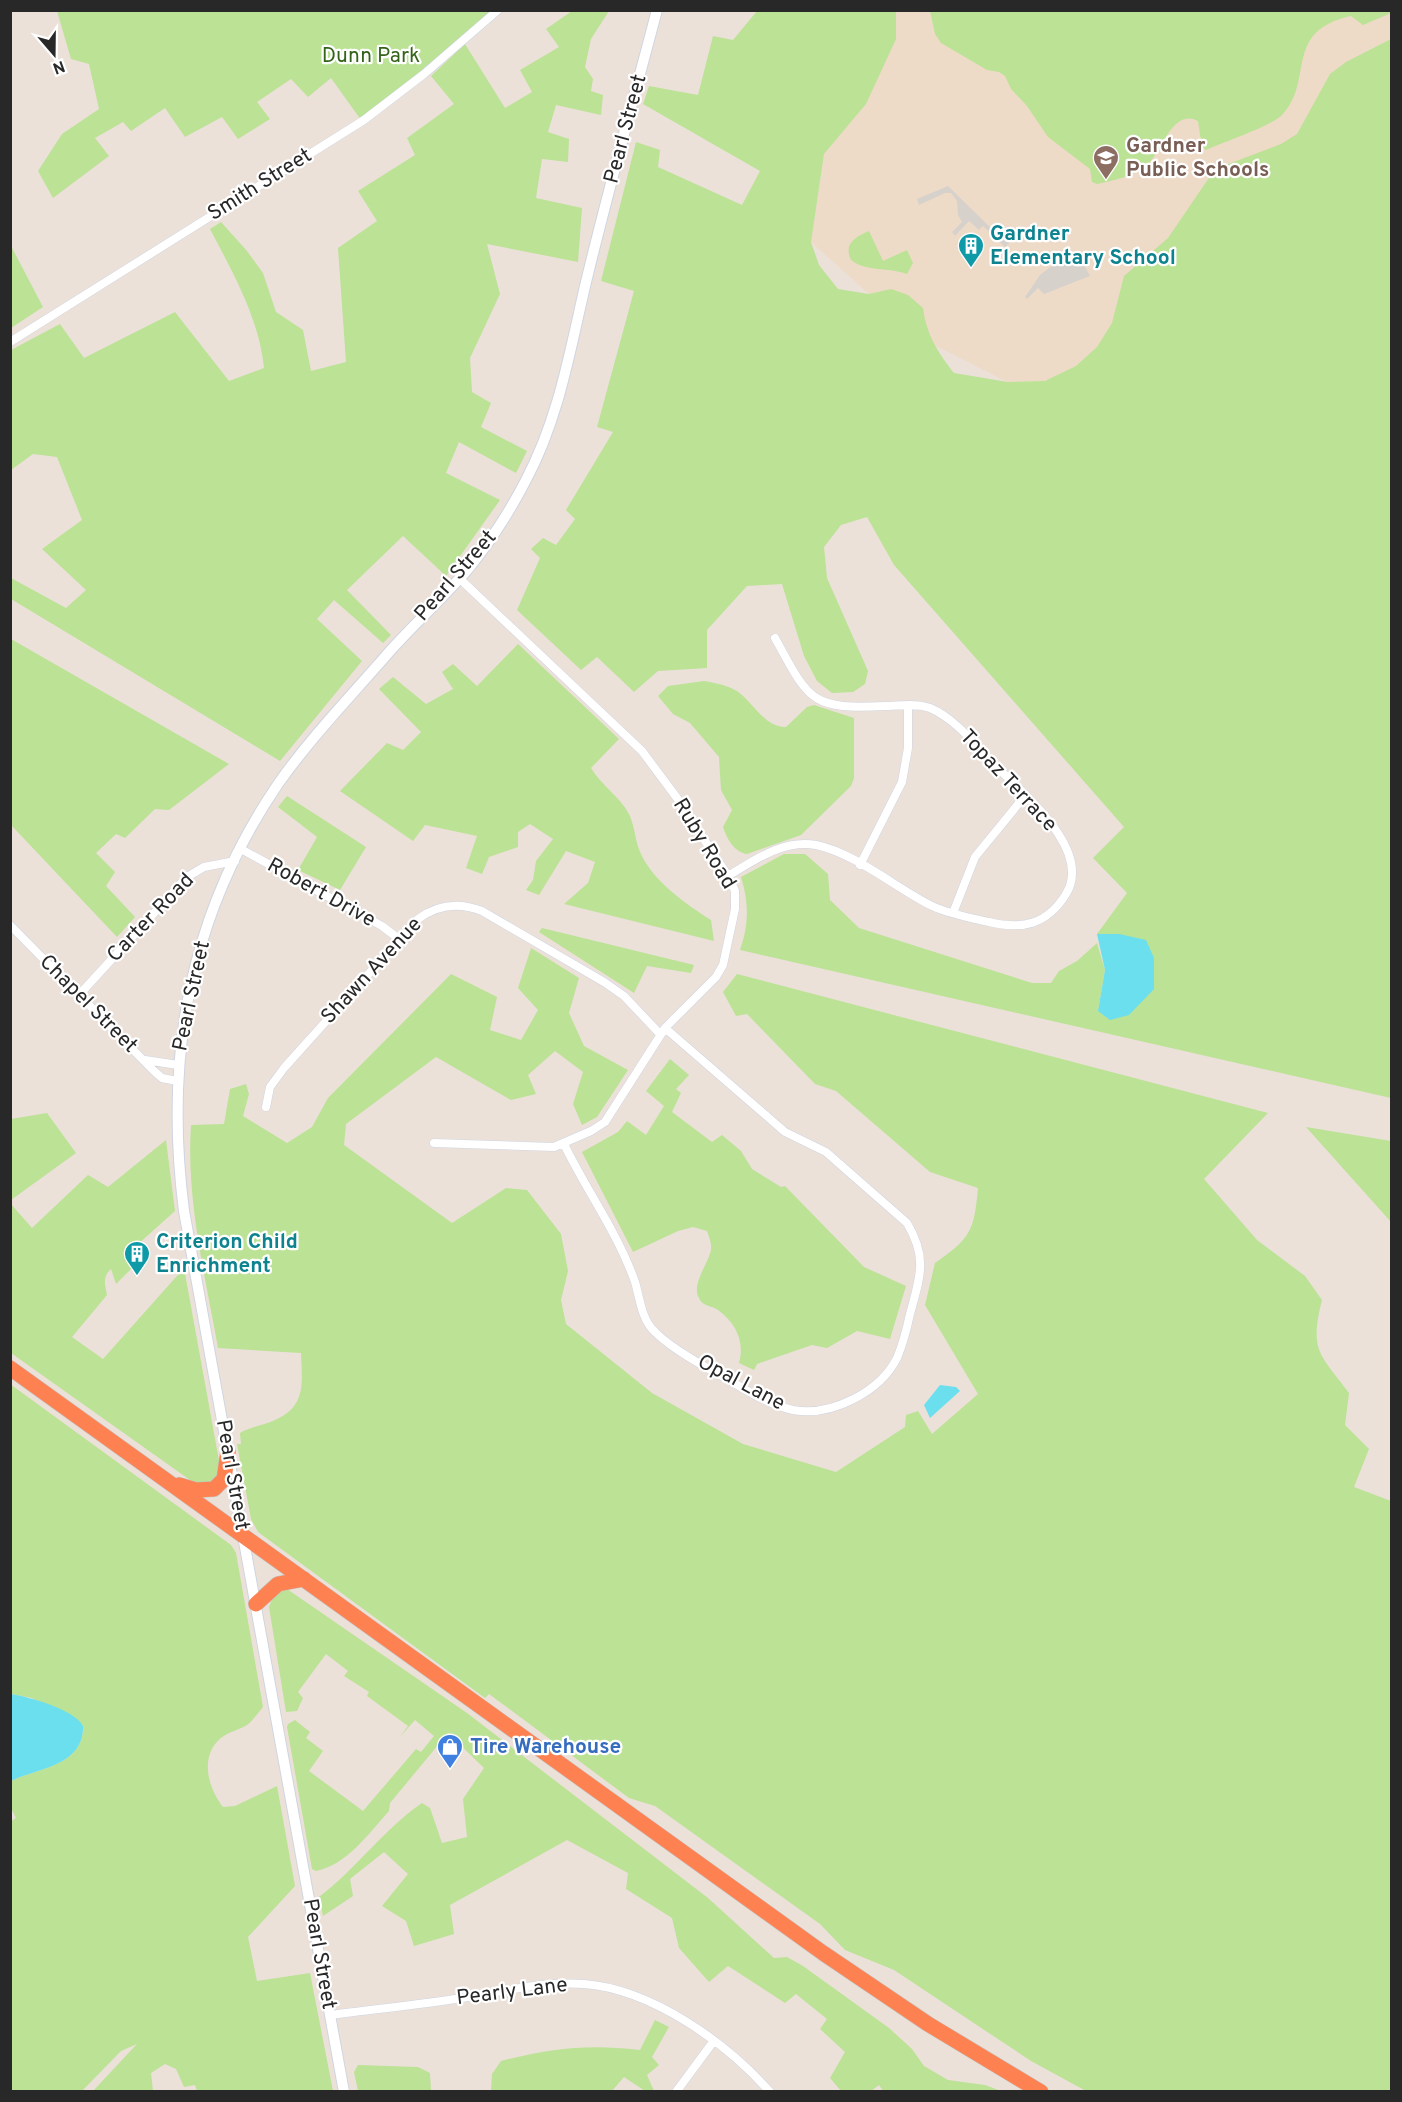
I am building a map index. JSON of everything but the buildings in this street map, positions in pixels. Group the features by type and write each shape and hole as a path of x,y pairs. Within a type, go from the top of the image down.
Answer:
{"highway":[{"path":"10,1368 838,1964 928,2024 1041,2091"},
{"path":"167,1481 196,1490 214,1489 224,1479 228,1452"},
{"path":"256,1604 278,1584 303,1579"}],"main road":[{"name":"Pearl Street","path":"344,2091 184,1211 176,1139 178,1065 187,1005 198,957 213,911 235,861 267,801 305,748 399,640 459,578 485,546 513,504 535,464 552,421 657,10"}],"street":[{"name":"Smith Street","path":"10,342 364,120 424,74 498,10"},
{"name":"Ruby Road","path":"434,1143 544,1149 564,1144 605,1122 662,1031 716,977 723,965 735,909 735,891 728,876 678,800 642,751 459,578"},
{"name":"Topaz Terrace","path":"728,876 765,854 794,844 816,845 860,865 933,906 1013,928 1038,921 1054,909 1068,892 1071,874 1068,847 1049,821 950,720 929,708 908,705 830,705 808,694 775,638"},
{"path":"860,865 902,782 908,748 908,705"},
{"path":"953,913 975,857 1024,797"},
{"name":"Robert Drive","path":"241,849 382,926 399,939"},
{"name":"Carter Road","path":"79,995 187,877 204,867 235,861"},
{"name":"Shawn Avenue","path":"266,1107 270,1087 276,1077 399,939 418,919 435,909 454,905 473,907 604,982 624,996 662,1031"},
{"name":"Chapel Street","path":"10,925 162,1078 177,1081"},
{"name":"Opal Lane","path":"564,1144 628,1264 644,1317 654,1332 713,1372 771,1403 794,1410 813,1410 850,1400 869,1390 882,1378 896,1358 920,1276 921,1254 906,1223 826,1152 785,1132 662,1031"},
{"name":"Chapel Street","path":"141,1058 151,1062 178,1065"},
{"name":"Pearly Lane","path":"330,2015 531,1988 584,1984 617,1990 656,2003 713,2042 770,2091"},
{"path":"676,2091 713,2042"}],"shaded area":[{"name":"Gardner Public Schools","path":"874,11 1391,11 1391,254 1039,398 934,345 869,294 811,242 824,154 866,104"},
{"path":"948,186 1000,237 1010,242 1005,247 983,226 979,230 969,221 955,236 952,232 962,222 958,215 957,201 951,193 945,193 919,205 917,199"},
{"path":"1082,261 1090,276 1044,294 1038,288 1027,299 1025,297 1040,275 1053,265 1059,262 1075,264"}],"green space":[{"path":"1391,10 1391,13 1363,25 1351,16 1330,23 1316,33 1303,58 1292,102 1276,120 1206,150 1202,147 1198,121 1189,118 1181,120 1141,170 1116,180 1097,184 1092,182 1090,169 1048,137 1027,106 1011,89 1005,76 999,72 987,70 941,43 935,34 930,11"},
{"name":"Dunn Park","path":"57,11 496,11 361,120 331,78 308,97 291,79 257,102 270,119 238,139 222,117 185,137 165,108 131,131 123,122 95,138 109,156 53,198 38,171 62,134 99,109 89,64 71,59"},
{"path":"572,11 609,11 591,39 585,67 593,79 591,91 603,95 601,115 556,105 548,132 569,139 568,162 542,159 536,198 582,208 578,262 487,244 500,294 470,358 472,392 491,403 481,427 527,451 516,473 459,442 446,473 500,500 446,576 403,536 347,590 391,635 383,643 334,600 317,619 362,661 280,761 11,599 11,578 66,608 86,590 42,549 82,520 57,457 33,454 11,470 11,350 60,324 84,358 175,312 229,381 264,368 257,331 251,314 210,229 221,222 263,273 276,312 303,330 311,371 346,362 338,248 377,221 358,191 415,155 407,138 454,104 431,76 465,44 505,108 532,92 520,70 559,47 546,29"},
{"path":"757,11 896,11 896,39 866,104 824,154 811,242 819,265 838,289 869,294 891,289 908,295 923,308 934,343 954,373 1008,382 1045,381 1076,366 1097,347 1112,323 1124,276 1168,238 1215,169 1281,144 1297,134 1330,74 1346,62 1391,39 1391,1098 740,950 747,914 741,877 784,854 805,854 828,874 830,900 859,928 1032,983 1051,983 1059,971 1077,961 1097,943 1105,970 1098,1011 1119,934 1097,934 1127,893 1093,858 1124,827 894,565 867,517 841,525 824,547 827,578 868,671 865,684 853,692 832,693 817,681 804,656 782,584 747,586 707,630 707,668 658,671 634,692 597,657 581,670 517,610 540,558 531,549 543,538 556,545 575,519 566,510 613,432 597,427 634,291 601,281 636,142 660,150 658,167 742,205 760,171 643,104 649,86 698,95 713,36 733,40"},
{"path":"869,231 883,261 907,250 913,263 907,274 871,268 851,260 849,249 852,241"},
{"path":"10,244 43,307 11,328 10,328"},
{"path":"11,639 229,764 169,810 155,809 125,838 116,834 96,853 115,872 106,886 135,917 117,937 11,825"},
{"path":"518,644 619,739 591,768 629,814 639,849 654,874 672,892 711,920 714,941 564,904 588,883 595,862 566,851 539,895 526,890 533,880 536,861 553,839 530,824 518,832 518,847 489,857 482,874 466,868 477,836 425,825 413,841 340,791 387,743 403,750 421,732 379,689 393,677 426,704 453,689 442,672 453,664 477,686"},
{"path":"704,681 737,691 765,719 779,726 786,727 807,707 814,705 854,718 854,778 851,786 801,835 747,854 738,851 729,840 723,827 732,810 721,790 719,757 690,723 673,714 658,696 668,686"},
{"path":"287,796 366,847 340,890 298,870 317,837 278,807"},
{"path":"542,928 694,965 691,973 647,966 634,993 539,932"},
{"path":"531,948 579,978 569,1013 584,1046 628,1070 597,1117 582,1125 573,1104 583,1072 555,1051 528,1075 536,1094 511,1100 436,1057 346,1124 344,1145 452,1223 506,1188 527,1190 561,1234 568,1271 561,1300 566,1324 652,1393 743,1444 836,1472 905,1427 906,1415 918,1411 932,1434 978,1394 925,1305 935,1263 956,1247 969,1232 975,1214 978,1188 930,1172 836,1091 815,1084 747,1014 736,1016 723,992 737,974 1268,1113 1204,1179 1257,1240 1305,1276 1322,1300 1318,1317 1317,1342 1324,1360 1349,1393 1345,1425 1369,1449 1354,1487 1391,1501 1391,2091 1086,2091 1031,2061 894,1970 845,1950 820,1924 655,1806 629,1798 489,1694 485,1698 258,1532 251,1519 237,1444 241,1444 240,1433 275,1420 293,1408 298,1400 302,1383 301,1353 218,1348 194,1209 190,1153 191,1125 224,1124 230,1089 246,1084 249,1094 243,1116 287,1143 312,1127 328,1098 451,974 497,997 490,1030 521,1040 538,1010 518,988"},
{"path":"670,1059 689,1075 676,1089 681,1093 672,1112 712,1142 722,1135 741,1151 752,1169 781,1187 785,1186 864,1267 906,1286 890,1339 857,1331 827,1348 812,1345 757,1364 754,1370 739,1363 740,1340 730,1321 718,1310 703,1303 697,1293 698,1281 711,1250 707,1231 693,1227 678,1231 633,1252 582,1152 618,1132 627,1121 646,1135 664,1106 646,1091"},
{"path":"47,1113 76,1153 11,1200 11,1119"},
{"path":"1306,1127 1391,1141 1391,1222"},
{"path":"166,1140 175,1211 127,1254 137,1263 116,1284 111,1269 108,1272 105,1281 107,1295 72,1337 103,1359 184,1268 220,1466 215,1483 197,1485 11,1353 10,1203 32,1228 88,1175 108,1187"},
{"path":"10,1384 231,1545 236,1553 263,1707 247,1725 224,1736 214,1745 208,1763 208,1772 213,1791 223,1807 235,1806 277,1786 295,1886 248,1937 257,1981 310,1973 333,2091 197,2091 195,2085 184,2087 176,2069 165,2064 151,2073 153,2091 93,2091 137,2044 121,2051 82,2091 11,2091 10,1822 16,1818 11,1808 11,1781 68,1758 76,1750 83,1726 32,1698 11,1694"},
{"path":"287,1589 467,1713 708,1898 774,1958 787,1957 803,1966 889,2028 912,2049 924,2066 948,2080 985,2085 1001,2091 883,2091 879,2085 871,2091 841,2091 830,2078 845,2052 820,2029 827,2019 796,1994 785,2003 728,1966 709,1982 679,1948 672,1918 626,1889 628,1873 567,1840 450,1905 454,1934 414,1946 406,1921 382,1906 408,1874 384,1852 350,1879 353,1896 323,1916 319,1897 408,1813 422,1803 430,1808 442,1843 467,1837 463,1799 484,1768 448,1733 390,1803 389,1811 357,1847 327,1868 316,1871 312,1869 288,1724 295,1720 310,1732 306,1738 323,1751 309,1771 363,1811 416,1749 421,1752 434,1736 415,1720 399,1738 408,1726 367,1696 369,1692 344,1676 348,1671 326,1654 298,1692 303,1698 297,1711 286,1712 269,1607 274,1594"},
{"path":"655,2020 669,2027 652,2057 659,2065 647,2075 654,2091 645,2091 624,2077 612,2091 491,2091 492,2074 501,2061 570,2048 603,2047 640,2050"},
{"path":"358,2065 418,2067 430,2073 431,2091 358,2091 354,2072"}],"water":[{"path":"1097,934 1119,934 1146,940 1154,958 1154,989 1129,1015 1110,1020 1098,1011 1105,970"},
{"path":"940,1385 956,1387 960,1391 930,1418 924,1405"},
{"path":"11,1694 61,1709 83,1726 76,1750 68,1758 58,1764 11,1781"}],"place":[{"name":"Gardner Public Schools","path":"1106,181"},
{"name":"Gardner Elementary School","path":"971,269"},
{"name":"Criterion Child Enrichment","path":"137,1277"},
{"name":"Tire Warehouse","path":"450,1770"}]}
